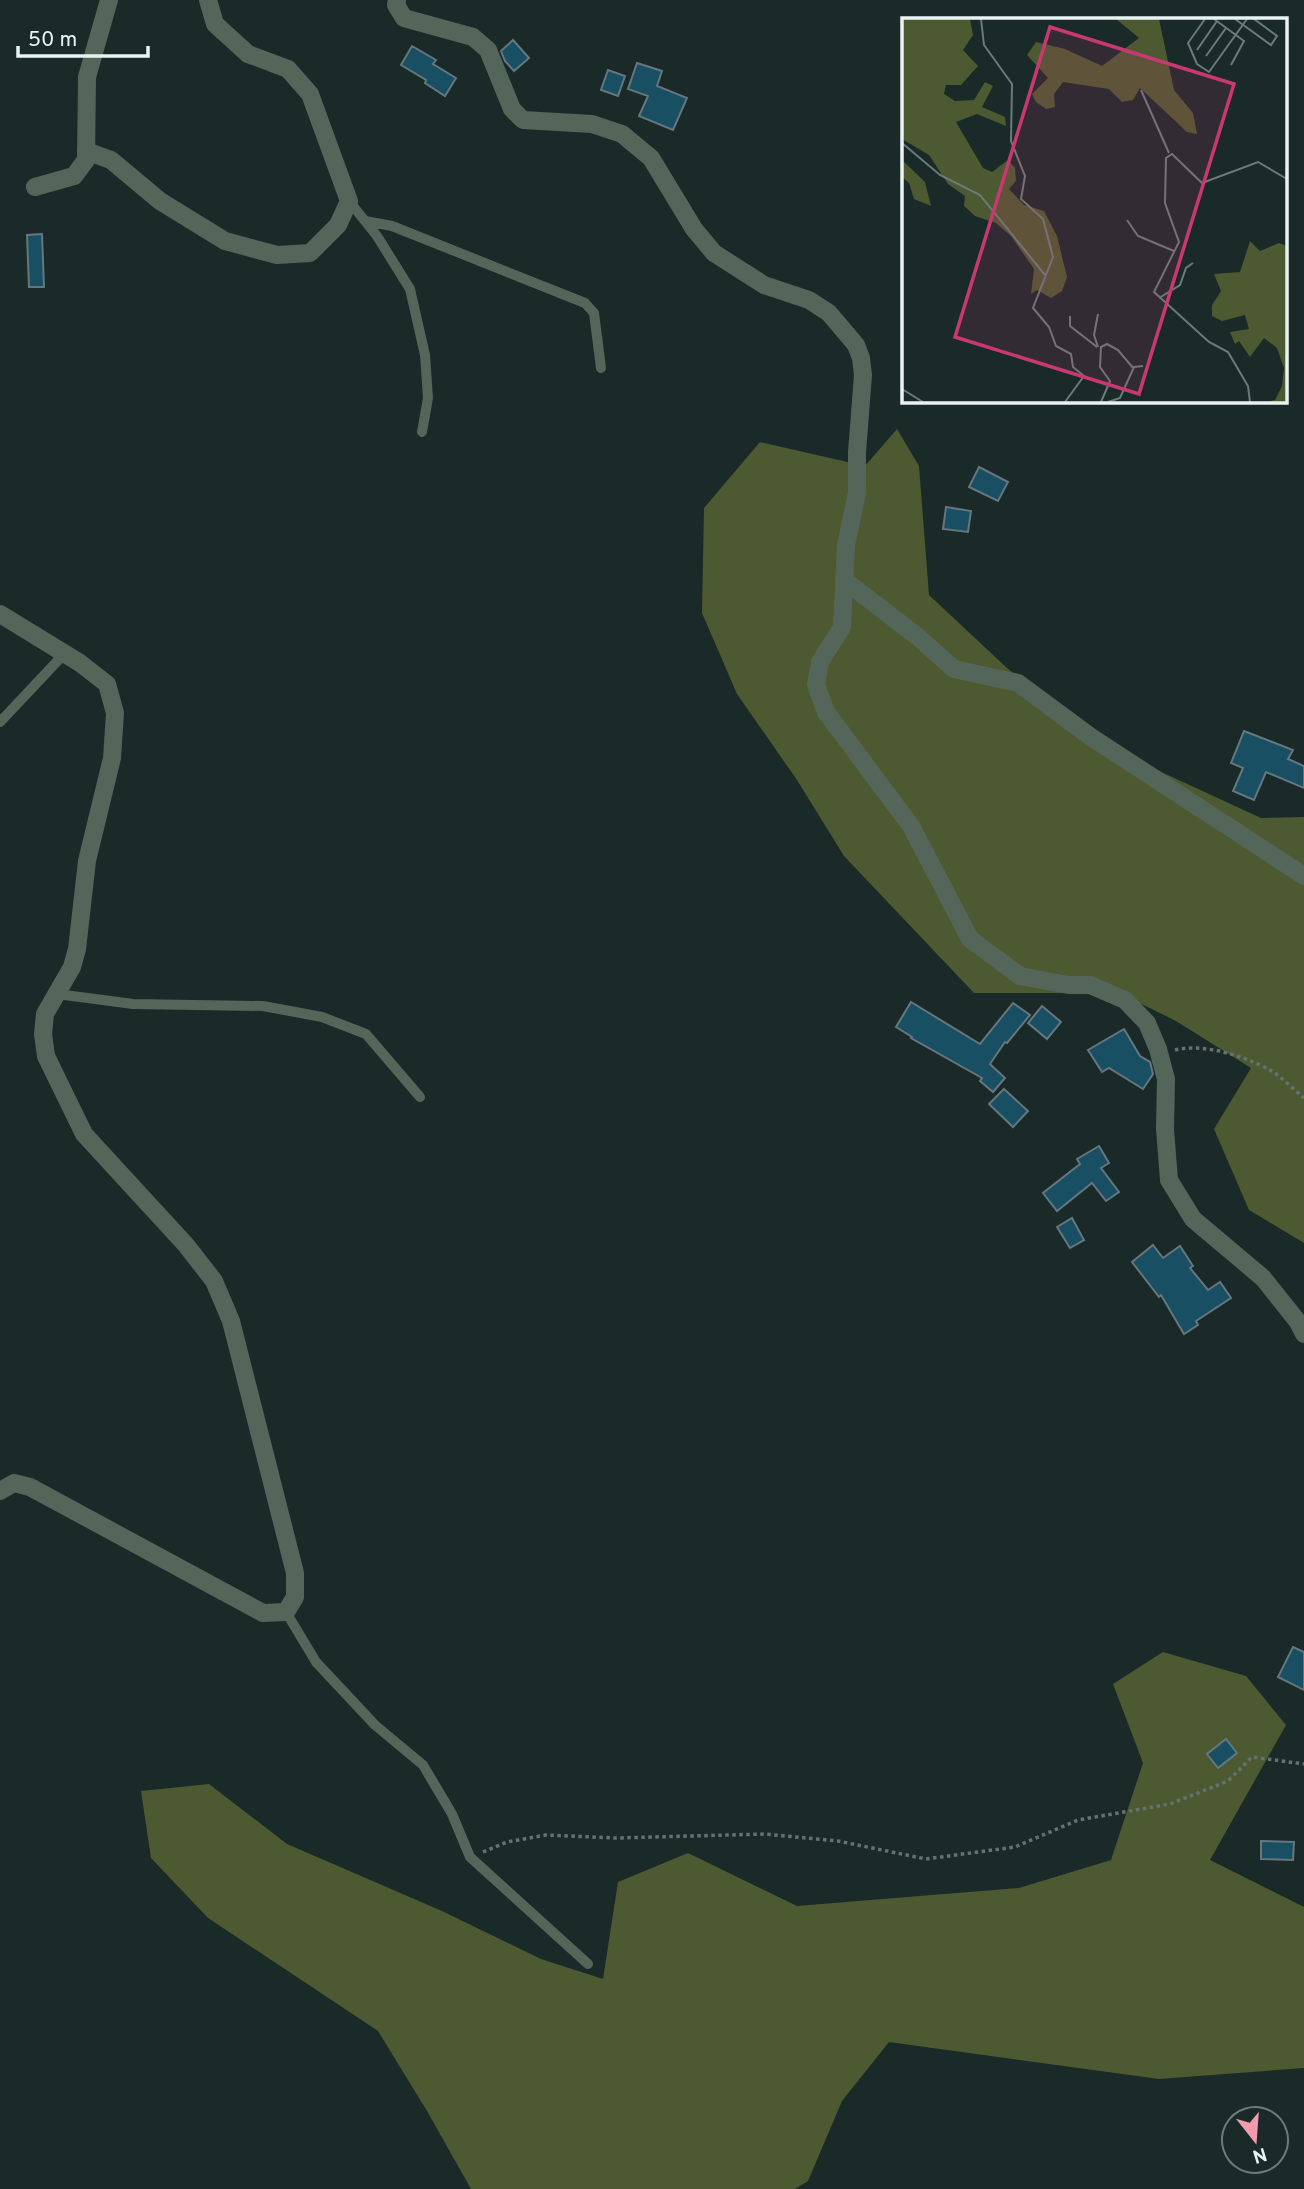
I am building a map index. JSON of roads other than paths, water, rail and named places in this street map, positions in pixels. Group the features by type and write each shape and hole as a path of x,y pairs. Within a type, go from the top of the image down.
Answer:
{"street":[{"path":"35,187 75,176 86,160 88,76 109,0"},
{"path":"86,151 110,160 160,201 225,241 277,255 310,253 338,225 349,201 310,94 288,69 248,54 215,24 208,0"},
{"path":"397,0 396,5 404,18 473,37 481,42 488,50 512,108 523,120 592,124 622,134 637,145 651,158 694,229 714,253 764,285 809,300 829,313 856,345 863,375 857,493 846,545 842,627 820,662 816,685 825,712 911,826 970,939 1020,976 1068,985 1090,985 1125,1000 1147,1023 1160,1054 1166,1079 1165,1129 1170,1180 1193,1219 1263,1278 1298,1322 1304,1334"},
{"path":"844,580 918,637 954,669 1018,683 1091,737 1304,876"},
{"path":"0,614 65,653 107,684 114,713 112,758 87,861 77,949 72,967 45,1014 43,1034 46,1056 84,1134 186,1245 214,1281 231,1321 295,1573 295,1597 286,1612 263,1613 30,1487 14,1483 0,1491"}],"lane":[{"path":"349,201 410,289 425,355 428,398 422,432"},
{"path":"365,221 392,226 584,303 594,313 601,368"},
{"path":"0,722 65,653"},
{"path":"57,993 133,1004 263,1006 322,1017 366,1034 420,1097"},
{"path":"286,1612 316,1662 374,1725 423,1765 452,1814 470,1857 588,1964"}]}
